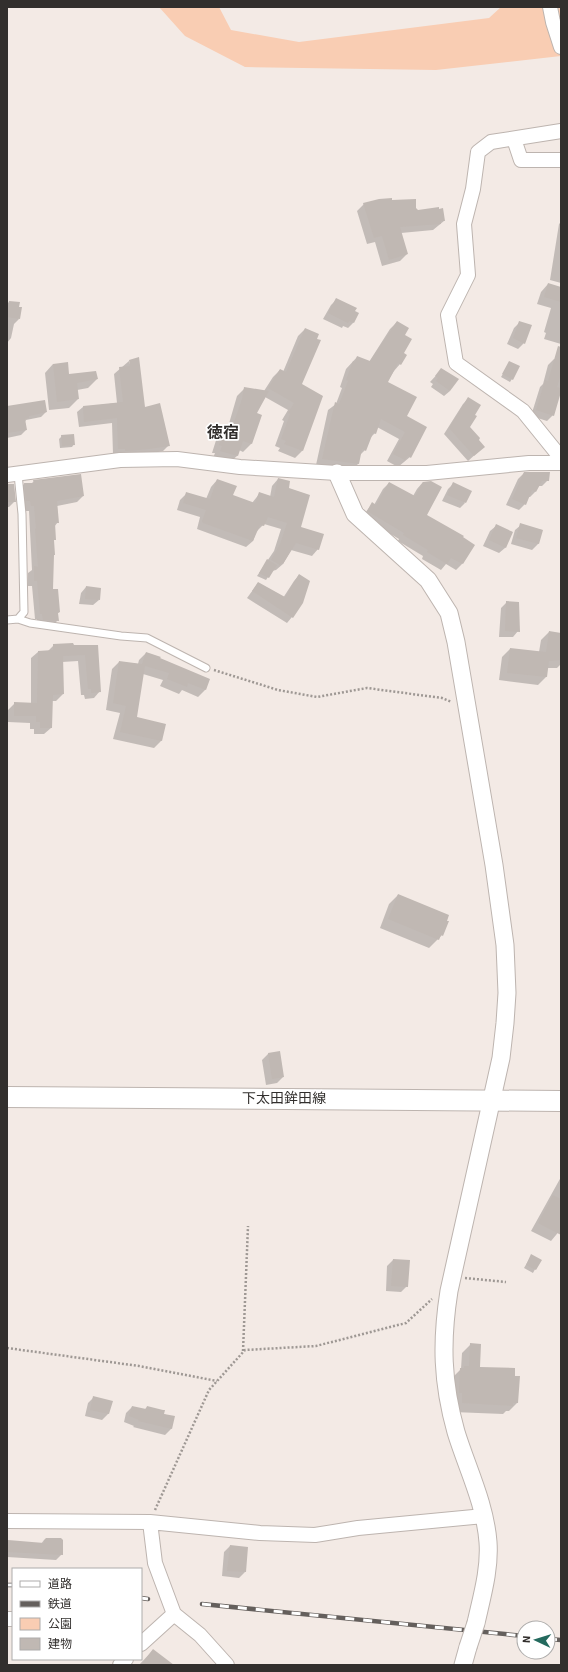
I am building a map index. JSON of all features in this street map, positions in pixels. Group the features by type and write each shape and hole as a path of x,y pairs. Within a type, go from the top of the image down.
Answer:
{"main road":[{"name":"下太田鉾田線","path":"7,1097 561,1101"}],"street":[{"path":"550,7 561,47"},
{"path":"561,130 491,142 478,152 473,189 464,224 468,275 448,315 456,363 523,411 561,458"},
{"path":"514,139 521,160 561,160"},
{"path":"13,475 120,460 177,459 240,467 337,473 427,474 529,463 561,463"},
{"path":"337,473 355,514 428,580 449,613 456,642 494,865 505,945 507,993 501,1058 490,1100 450,1287 444,1322 443,1347 447,1392 456,1432 484,1516 488,1542 488,1560 476,1622 463,1665"},
{"path":"7,1522 150,1522 260,1533 316,1535 358,1528 484,1516"},
{"path":"150,1522 155,1563 174,1614 200,1635 227,1665"},
{"path":"144,1638 174,1614"}],"lane":[{"path":"13,475 22,514 24,612 18,618"},
{"path":"7,620 18,618 30,623 121,636 147,638 206,668"}],"path":[{"path":"206,668 278,690 317,697 367,688 442,698 467,708"},
{"path":"243,1352 248,1226"},
{"path":"150,1522 209,1390 245,1350 316,1346 406,1323 441,1291 450,1287 461,1277 506,1282"},
{"path":"7,1348 139,1366 218,1380"}],"green space":[{"path":"159,7 219,7 231,30 299,42 489,18 501,7 561,7 561,56 436,70 245,67 185,36"}],"building":[{"path":"392,198 392,200 416,199 416,208 418,210 439,207 439,209 443,208 445,221 441,221 441,224 400,227 408,254 389,260 382,236 374,238 363,203 379,199"},
{"path":"548,283 561,287 561,302 544,297"},
{"path":"336,298 357,308 355,311 359,313 354,323 349,321 348,323 328,313"},
{"path":"9,301 20,302 19,307 22,307 20,319 7,317"},
{"path":"397,321 409,328 405,335 412,339 404,353 407,355 401,365 398,363 388,382 417,397 407,416 427,427 411,458 408,456 405,460 393,454 405,432 381,419 376,434 373,433 366,451 362,449 359,464 322,459 335,402 339,404 348,381 346,380 353,361 355,362 357,356 370,361"},
{"path":"519,321 532,325 525,344 513,338"},
{"path":"305,328 319,334 317,339 321,340 302,384 323,396 303,451 284,444 286,441 281,439 290,414 288,413 294,403 268,388 280,369 286,372"},
{"path":"558,346 561,347 561,374 557,387 561,388 561,392 554,416 536,410 545,380 548,381"},
{"path":"139,357 145,407 160,403 170,446 125,451 125,449 118,449 117,418 84,422 83,406 123,402 119,367 130,366 129,360"},
{"path":"509,361 520,366 513,380 502,374"},
{"path":"68,362 69,374 96,371 98,379 77,383 79,399 57,402 53,364"},
{"path":"441,368 459,379 450,391 436,381 438,378 435,376"},
{"path":"244,387 269,391 257,413 262,415 252,444 243,441 238,456 220,451 222,446 219,445 225,425 232,428 242,399"},
{"path":"468,397 481,405 475,415 477,416 470,427 480,438 479,440 485,447 474,456 449,428"},
{"path":"45,400 47,412 29,416 29,418 25,419 27,430 7,433 7,406"},
{"path":"74,434 75,445 62,446 61,435"},
{"path":"524,472 550,472 549,481 542,481 536,492 532,490 526,505 512,499"},
{"path":"81,474 84,496 57,501 59,523 55,523 56,540 54,540 55,555 53,589 58,589 60,612 58,613 59,621 43,620 42,614 40,614 37,581 34,581 34,566 38,567 34,506 31,506 30,501 26,501 24,483 34,483 33,480"},
{"path":"278,478 290,481 289,488 310,495 301,527 324,534 319,550 296,543 283,564 282,563 280,565 271,560 280,544 287,523 268,517 264,526 260,525 253,541 203,523 202,521 206,510 183,503 186,492 210,499 217,479 237,486 233,495 255,503 259,492 274,497"},
{"path":"431,481 442,487 427,515 464,536 463,537 475,545 463,564 451,558 447,564 427,552 428,550 403,535 404,533 367,511 372,502 376,505 389,482 415,496 423,482"},
{"path":"453,482 472,491 466,503 447,495"},
{"path":"7,484 14,484 16,502 7,502"},
{"path":"520,523 543,530 539,544 516,538"},
{"path":"496,524 513,532 506,548 489,540"},
{"path":"267,559 277,565 269,578 259,573"},
{"path":"299,574 310,581 303,603 293,618 252,591 258,582 285,597"},
{"path":"86,586 101,588 100,600 85,599"},
{"path":"506,601 519,602 520,632 505,631"},
{"path":"549,631 561,633 561,660 549,661 547,677 507,673 510,648 546,652"},
{"path":"73,643 74,645 98,645 101,692 91,693 91,689 88,689 85,655 63,656 64,694 53,695 52,728 40,728 40,722 36,722 36,716 14,716 14,702 37,703 38,651 53,650 53,644"},
{"path":"146,652 161,657 160,658 210,679 206,690 188,683 187,687 167,679 169,673 145,666 137,717 166,724 162,741 120,732 126,706 113,703 119,661 142,664"},
{"path":"398,894 449,915 447,921 449,921 443,936 441,935 439,940 388,919"},
{"path":"280,1051 284,1077 272,1079 268,1053"},
{"path":"553,1195 561,1199 561,1235 538,1223"},
{"path":"531,1254 542,1260 536,1270 526,1265"},
{"path":"393,1259 410,1260 408,1287 391,1286"},
{"path":"470,1343 481,1344 480,1367 515,1368 515,1376 520,1376 518,1403 513,1403 513,1406 462,1403 462,1393 459,1393 460,1368 469,1366"},
{"path":"93,1396 113,1401 109,1414 90,1410"},
{"path":"132,1406 146,1409 147,1406 165,1410 164,1414 175,1416 172,1429 138,1421 139,1420 129,1416"},
{"path":"46,1538 61,1538 63,1540 63,1555 7,1552 8,1540 44,1543"},
{"path":"230,1545 248,1547 246,1572 227,1571"},
{"path":"153,1649 174,1665 141,1665"}],"railway":[{"path":"7,1585 12,1585"},
{"path":"142,1598 148,1599"},
{"path":"202,1604 516,1635"},
{"path":"556,1640 561,1640"}],"district":[{"name":"徳宿","path":"223,433"}]}
